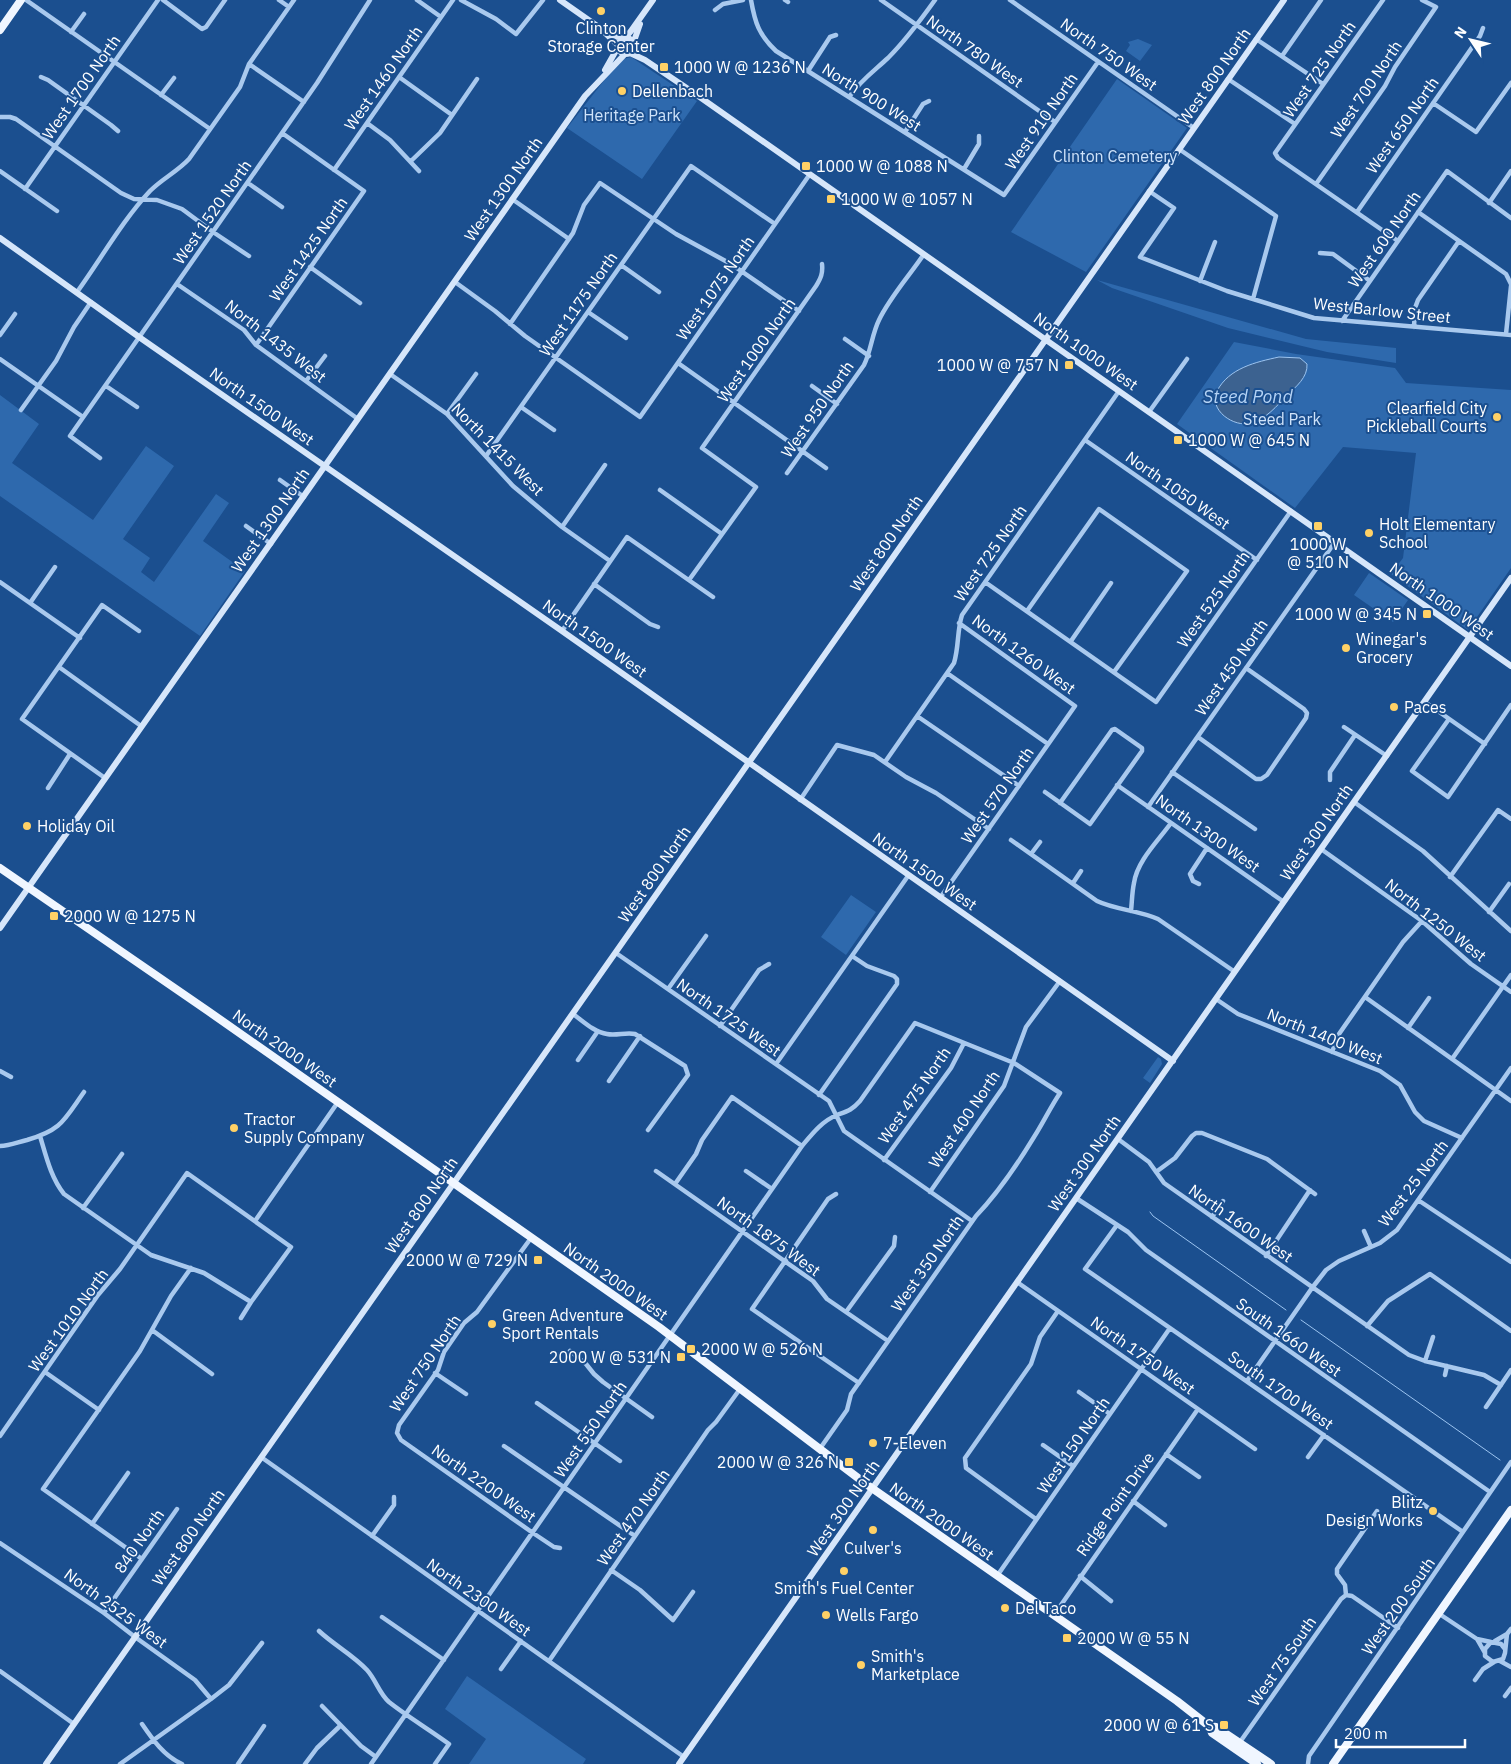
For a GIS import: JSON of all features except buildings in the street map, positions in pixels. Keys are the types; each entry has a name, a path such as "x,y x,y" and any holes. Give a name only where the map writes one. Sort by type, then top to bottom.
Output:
{"main road":[{"path":"0,30 21,0"},
{"name":"North 2000 West","path":"0,868 338,1102 670,1336 819,1450 1176,1700 1209,1726 1212,1732 1258,1764"},
{"path":"1333,1764 1511,1510"},
{"name":"North 2000 West","path":"1209,1726 1216,1726 1271,1764"}],"street":[{"path":"26,0 210,129"},
{"name":"West 1700 North","path":"25,189 158,0"},
{"path":"164,0 202,29 206,27 225,0"},
{"path":"280,0 289,7"},
{"path":"77,292 143,199 156,185 185,164 240,87 249,64 294,0"},
{"name":"West 1520 North","path":"100,458 70,436 304,102 370,0"},
{"path":"417,0 441,17"},
{"name":"West 1460 North","path":"334,170 453,0"},
{"path":"462,0 496,18 516,34 543,0"},
{"path":"560,0 621,42 630,40 633,45"},
{"path":"643,16 653,0"},
{"path":"715,10 723,4 744,0"},
{"name":"North 900 West","path":"751,0 753,15 758,29 765,40 776,51 1004,195"},
{"name":"North 780 West","path":"880,0 1055,122"},
{"path":"850,97 857,86 887,59 917,25 934,0"},
{"name":"North 750 West","path":"1010,0 1194,128"},
{"path":"1020,6 1024,0"},
{"name":"West 800 North","path":"46,1764 1284,0"},
{"path":"1282,56 1321,0"},
{"name":"West 725 North","path":"1316,184 1278,158 1275,153 1383,0"},
{"name":"West 700 North","path":"1316,184 1385,86 1395,67 1436,7 1422,0"},
{"path":"71,32 84,14"},
{"name":"West 1300 North","path":"599,80 621,42 643,16"},
{"name":"West 1300 North","path":"0,928 585,96 627,54 633,45 643,16"},
{"name":"West 650 North","path":"1357,212 1480,36 1483,28"},
{"path":"808,71 830,37 836,35"},
{"path":"1256,39 1323,84"},
{"name":"North 1000 West","path":"621,42 620,52 645,60 1511,666"},
{"name":"North 1000 West","path":"633,45 645,60"},
{"name":"West 910 North","path":"1004,195 1098,62"},
{"path":"249,64 304,102"},
{"path":"399,77 452,114"},
{"path":"41,78 48,80 118,131"},
{"path":"161,95 174,78"},
{"path":"411,161 440,132 478,79"},
{"path":"1228,79 1295,124"},
{"path":"1433,103 1476,132 1511,82"},
{"path":"905,132 922,104 929,101"},
{"path":"0,117 16,119 121,193 134,198 157,200 182,209 249,256"},
{"path":"367,123 390,140 419,171"},
{"path":"282,133 334,170"},
{"path":"964,170 980,144 979,136"},
{"path":"1179,149 1276,216 1253,299"},
{"name":"West 1175 North","path":"486,456 691,166 775,224"},
{"name":"West 1425 North","path":"256,346 364,191 334,170"},
{"path":"0,171 57,211"},
{"name":"West 600 North","path":"1342,321 1447,171 1489,203"},
{"path":"1511,171 1489,203 1511,218"},
{"name":"West 1075 North","path":"555,358 640,417 810,174"},
{"path":"248,183 282,207"},
{"path":"510,324 569,240 584,205 600,183 690,243 742,271 798,311"},
{"path":"1316,184 1398,241"},
{"name":"West Barlow Street","path":"1150,191 1174,208 1140,257 1200,281 1314,318 1508,335"},
{"path":"512,199 569,240"},
{"path":"1418,212 1506,274 1511,285 1508,335"},
{"name":"North 1500 West","path":"0,238 1173,1061"},
{"path":"1414,327 1414,308 1418,300 1459,241"},
{"path":"1200,281 1215,242"},
{"path":"1320,253 1333,254 1370,280"},
{"name":"West 950 North","path":"787,473 864,365 869,356 878,321 924,254"},
{"path":"622,264 659,292"},
{"name":"West 1000 North","path":"722,534 756,487 702,448 822,277 822,264"},
{"path":"310,268 360,303"},
{"path":"455,282 555,358"},
{"name":"North 1435 West","path":"177,284 244,330 256,346 358,419"},
{"path":"21,410 56,361 74,327 92,302"},
{"path":"588,312 626,338"},
{"path":"0,335 15,314"},
{"path":"845,339 869,356"},
{"path":"306,381 325,356"},
{"path":"0,359 83,417"},
{"path":"1149,412 1187,359"},
{"path":"678,363 826,468"},
{"name":"North 1415 West","path":"390,374 447,414 513,486 562,527 610,561"},
{"path":"447,414 476,374"},
{"path":"106,386 137,407"},
{"path":"812,386 837,404"},
{"name":"West 725 North","path":"885,762 954,663 957,653 959,623 962,615 1119,391"},
{"path":"521,407 554,430"},
{"name":"North 1050 West","path":"1085,440 1257,560"},
{"path":"562,527 605,465"},
{"path":"280,480 304,497"},
{"path":"660,490 722,534 689,580"},
{"path":"986,582 1027,611 1114,672 1187,571 1098,509 1027,611"},
{"name":"West 525 North","path":"1114,672 1156,702 1291,511"},
{"path":"246,526 271,544"},
{"path":"562,631 627,537 713,597"},
{"name":"West 450 North","path":"1148,807 1335,542"},
{"path":"30,603 55,567"},
{"name":"West 300 North","path":"679,1764 1511,578"},
{"path":"0,582 80,638"},
{"path":"1070,641 1111,583"},
{"path":"594,584 650,624 658,627"},
{"path":"105,778 22,720 102,605 139,631"},
{"name":"North 1260 West","path":"959,623 1075,706"},
{"path":"59,667 141,726"},
{"path":"1198,737 1256,779 1261,779 1268,775 1306,718 1307,713 1246,668"},
{"path":"947,673 1048,744"},
{"path":"1424,702 1485,744"},
{"path":"1449,719 1412,770 1448,797 1511,705"},
{"name":"West 570 North","path":"940,898 1075,706"},
{"path":"917,716 1019,786"},
{"path":"1344,727 1386,756"},
{"path":"1045,792 1060,803 1090,824 1142,751 1142,748 1115,729 1112,730 1060,803"},
{"path":"1330,780 1330,772 1355,735"},
{"path":"800,800 837,745 874,754 906,777 936,793 988,829"},
{"path":"48,788 70,754"},
{"path":"1172,772 1255,829"},
{"name":"North 1300 West","path":"1117,785 1284,902"},
{"path":"1354,802 1410,841 1511,931"},
{"path":"1450,877 1498,810 1511,819"},
{"path":"1131,911 1134,883 1140,865 1171,823"},
{"path":"1011,840 1097,900 1110,907 1146,914 1158,920 1235,972"},
{"path":"1031,854 1040,842"},
{"path":"1199,884 1193,881 1190,874 1207,848"},
{"name":"North 1250 West","path":"1321,850 1422,921 1471,964 1511,992"},
{"path":"1072,884 1081,871"},
{"path":"776,1064 908,876"},
{"path":"1489,912 1509,884"},
{"path":"1332,1052 1339,1034 1403,942 1422,921"},
{"path":"668,989 706,936"},
{"name":"North 1725 West","path":"616,953 829,1101 837,1115"},
{"path":"819,1095 897,984 897,979 894,976 867,966 852,956"},
{"path":"720,1026 759,970 768,964"},
{"path":"1452,1059 1511,975"},
{"name":"West 400 North","path":"930,1192 1004,1086 1026,1027 1060,981"},
{"path":"1365,997 1511,1101"},
{"path":"1408,1028 1428,998"},
{"name":"North 1400 West","path":"1216,1000 1238,1014 1391,1077 1400,1085 1415,1112 1424,1121 1462,1138"},
{"path":"573,1014 598,1031 608,1034 626,1032 640,1036 685,1066 688,1070 688,1075 648,1130"},
{"path":"972,1221 844,1131 837,1115 845,1114 860,1101 915,1023 1014,1063"},
{"path":"578,1060 598,1031"},
{"path":"609,1081 640,1036"},
{"name":"West 475 North","path":"884,1160 951,1068 964,1043"},
{"name":"West 350 North","path":"819,1450 847,1410 851,1394 972,1221 990,1201 1035,1137 1048,1111 1060,1093 1014,1063"},
{"name":"West 25 North","path":"1247,1381 1326,1270 1340,1261 1372,1247 1397,1230 1511,1068"},
{"path":"0,1071 11,1077"},
{"path":"0,1146 10,1145 46,1134 60,1124 84,1092"},
{"path":"675,1184 696,1154 702,1140 732,1097 802,1146"},
{"path":"241,1318 292,1247 255,1221 338,1102"},
{"name":"West 550 North","path":"370,1764 565,1488 802,1146 814,1130 837,1115"},
{"path":"1156,1172 1175,1158 1192,1136 1196,1133 1202,1133 1267,1159 1315,1194"},
{"path":"40,1136 58,1187 64,1194 151,1255 191,1268 214,1278 251,1302"},
{"name":"North 1600 West","path":"1118,1140 1149,1162 1164,1183 1409,1355 1425,1361 1484,1375 1501,1385"},
{"path":"83,1208 122,1154"},
{"name":"North 1875 West","path":"656,1171 813,1280 827,1299 888,1342"},
{"path":"746,1171 772,1189"},
{"name":"West 1010 North","path":"0,1436 98,1295 120,1269 187,1173 255,1221"},
{"path":"1266,1256 1310,1190"},
{"path":"836,1194 828,1198 752,1309 859,1383"},
{"name":"South 1660 West","path":"1076,1198 1128,1232 1146,1250 1274,1342 1490,1492"},
{"path":"1418,1200 1511,1262"},
{"path":"1212,1217 1223,1201"},
{"name":"South 1700 West","path":"1117,1225 1086,1268 1463,1532"},
{"path":"1364,1231 1372,1247"},
{"path":"846,1312 894,1246 895,1236"},
{"name":"West 750 North","path":"397,1433 399,1425 435,1373 444,1352 464,1323 477,1312 532,1238"},
{"path":"142,1559 43,1490 140,1351 171,1296 191,1268"},
{"path":"1367,1326 1388,1301 1430,1274 1511,1331"},
{"name":"North 1750 West","path":"1017,1282 1255,1449"},
{"path":"1036,1519 966,1468 965,1458 1031,1364 1040,1336 1058,1311"},
{"name":"West 150 North","path":"997,1576 1170,1328"},
{"path":"152,1330 212,1374"},
{"path":"1425,1361 1433,1337"},
{"path":"570,1351 586,1364 594,1374 652,1417"},
{"path":"1445,1375 1448,1366"},
{"path":"1486,1407 1511,1370"},
{"path":"45,1372 99,1410"},
{"path":"435,1373 466,1394"},
{"name":"West 470 North","path":"549,1661 708,1430 740,1389"},
{"path":"1079,1392 1110,1414"},
{"path":"537,1402 620,1462"},
{"name":"Ridge Point Drive","path":"1054,1615 1198,1409"},
{"name":"North 2200 West","path":"397,1433 401,1440 533,1533 560,1548"},
{"path":"1308,1457 1324,1434"},
{"path":"1043,1445 1073,1466"},
{"path":"504,1446 635,1536"},
{"path":"1166,1454 1199,1477"},
{"name":"North 2300 West","path":"261,1457 684,1757"},
{"name":"West 200 South","path":"1308,1764 1309,1756 1511,1462"},
{"path":"92,1524 128,1473"},
{"path":"372,1536 394,1505 394,1497"},
{"path":"1133,1501 1165,1524"},
{"name":"840 North","path":"104,1613 177,1509"},
{"path":"1377,1511 1337,1569 1337,1574 1344,1585 1346,1595 1352,1596 1398,1628"},
{"name":"North 2525 West","path":"0,1543 104,1613 134,1637 195,1680 211,1699"},
{"path":"612,1570 640,1590 673,1620 693,1592"},
{"path":"1080,1576 1111,1601"},
{"name":"West 75 South","path":"1240,1742 1341,1598 1346,1595"},
{"path":"1438,1613 1477,1639 1501,1644 1511,1658"},
{"path":"382,1617 444,1660"},
{"path":"1483,1669 1486,1646 1507,1634 1511,1629"},
{"path":"319,1632 362,1664 370,1673 380,1692 389,1701 449,1744 435,1764"},
{"path":"1475,1680 1483,1669 1497,1662 1505,1651 1507,1634"},
{"path":"1477,1639 1490,1661 1511,1667"},
{"path":"501,1669 521,1642"},
{"path":"120,1764 229,1685 262,1643"},
{"path":"0,1671 74,1724"},
{"path":"1505,1696 1511,1688"},
{"path":"322,1706 361,1746 376,1757"},
{"path":"142,1724 153,1740 173,1760 182,1764"},
{"path":"238,1764 264,1726"},
{"path":"305,1764 316,1748 340,1726"}],"green space":[{"path":"1138,39 1152,45 1140,61 1126,51 1130,45 1128,42"},
{"name":"Heritage Park","path":"631,57 697,101 642,179 567,128 620,60"},
{"name":"Clinton Cemetery","path":"1117,79 1187,128 1086,272 1011,232"},
{"path":"1097,280 1306,339 1396,348 1396,363 1327,352 1228,328 1112,288"},
{"name":"Steed Park","path":"1234,342 1296,354 1395,368 1406,383 1511,390 1511,568 1468,630 1391,574 1403,558 1416,453 1343,447 1295,508 1177,424"},
{"path":"0,395 39,424 12,463 93,520 146,446 174,466 123,539 150,558 141,572 154,582 216,494 229,503 203,541 245,571 200,636 0,496"},
{"path":"1369,573 1408,600 1393,622 1354,595"},
{"path":"851,895 876,912 846,955 821,937"},
{"path":"1158,1057 1161,1059 1162,1064 1150,1083 1143,1078"},
{"path":"467,1676 586,1759 583,1764 469,1764 486,1739 445,1709"}],"water":[{"name":"Steed Pond","path":"1279,357 1300,358 1307,364 1307,369 1298,385 1271,412 1256,421 1244,424 1230,420 1219,411 1215,398 1222,383 1244,367"}],"waterway":[{"path":"1150,1212 1286,1310"},
{"path":"1301,1320 1500,1460"}],"place":[{"name":"Clinton Storage Center","path":"601,11"},
{"name":"1000 W @ 1236 N","path":"664,67"},
{"name":"Dellenbach","path":"622,91"},
{"name":"1000 W @ 1088 N","path":"806,166"},
{"name":"1000 W @ 1057 N","path":"831,199"},
{"name":"1000 W @ 757 N","path":"1069,365"},
{"name":"Clearfield City Pickleball Courts","path":"1497,417"},
{"name":"1000 W @ 645 N","path":"1178,440"},
{"name":"1000 W @ 510 N","path":"1318,526"},
{"name":"Holt Elementary School","path":"1369,533"},
{"name":"1000 W @ 345 N","path":"1427,614"},
{"name":"Winegar's Grocery","path":"1346,648"},
{"name":"Paces","path":"1394,707"},
{"name":"Holiday Oil","path":"27,826"},
{"name":"2000 W @ 1275 N","path":"54,916"},
{"name":"Tractor Supply Company","path":"234,1128"},
{"name":"2000 W @ 729 N","path":"538,1260"},
{"name":"Green Adventure Sport Rentals","path":"492,1324"},
{"name":"2000 W @ 526 N","path":"691,1349"},
{"name":"2000 W @ 531 N","path":"681,1357"},
{"name":"7-Eleven","path":"873,1443"},
{"name":"2000 W @ 326 N","path":"849,1462"},
{"name":"Blitz Design Works","path":"1433,1511"},
{"name":"Culver's","path":"873,1530"},
{"name":"Smith's Fuel Center","path":"844,1571"},
{"name":"Del Taco","path":"1005,1608"},
{"name":"Wells Fargo","path":"826,1615"},
{"name":"2000 W @ 55 N","path":"1067,1638"},
{"name":"Smith's Marketplace","path":"861,1665"},
{"name":"2000 W @ 61 S","path":"1224,1725"}]}
